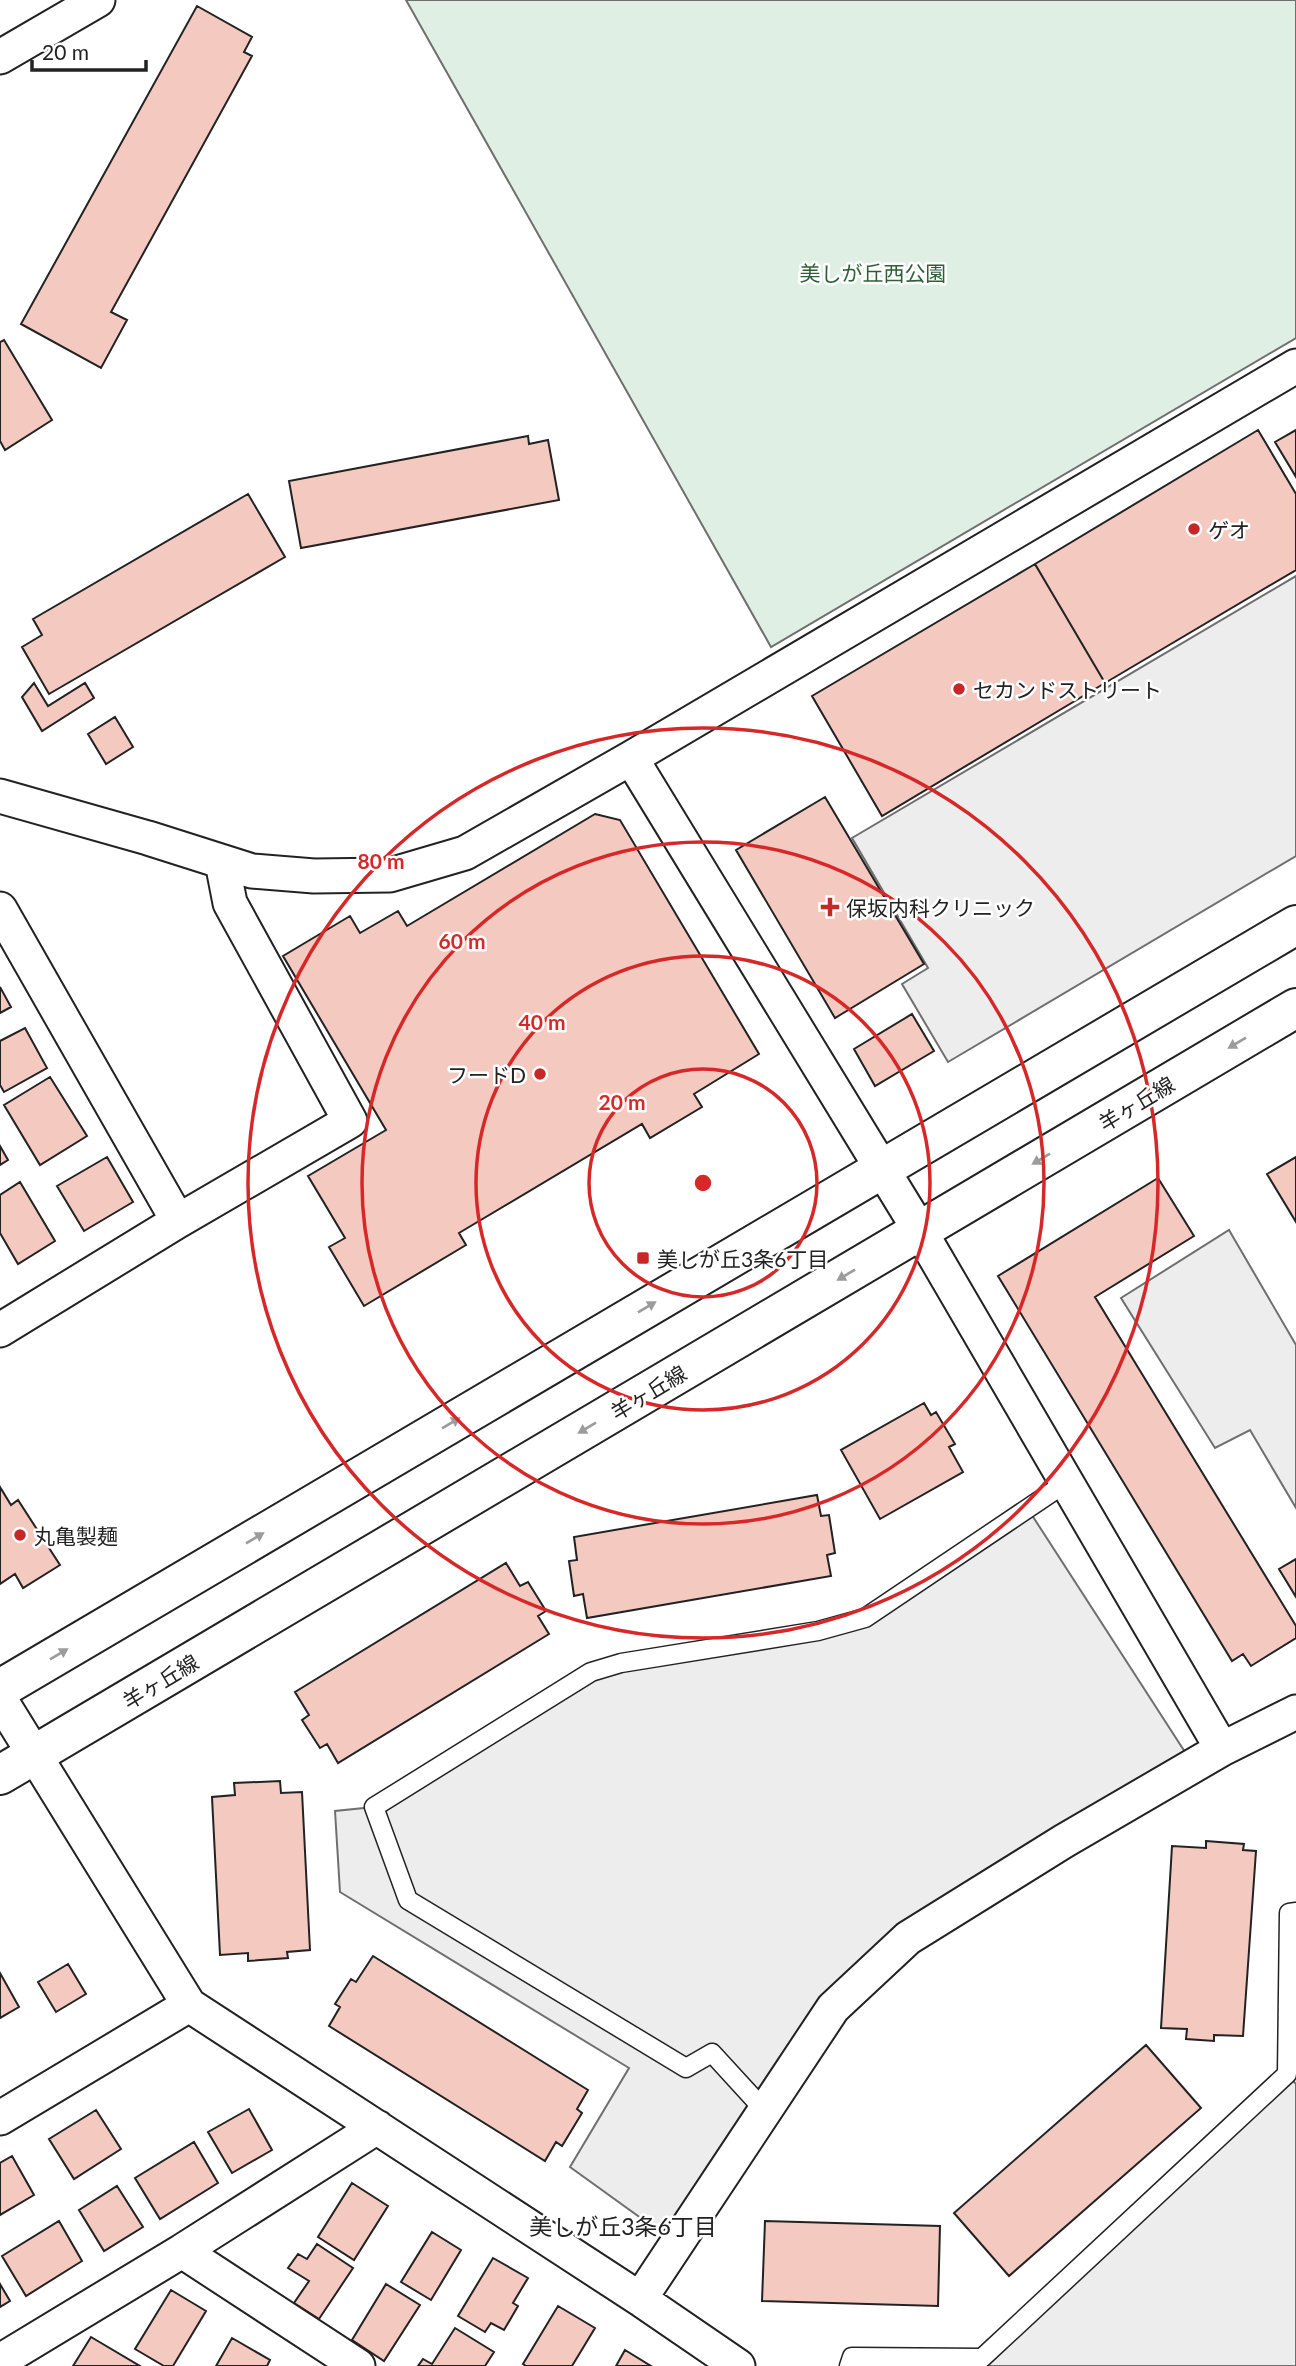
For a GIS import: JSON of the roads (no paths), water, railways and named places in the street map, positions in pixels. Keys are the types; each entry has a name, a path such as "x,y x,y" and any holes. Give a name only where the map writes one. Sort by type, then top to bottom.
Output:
{"main road":[{"path":"0,1689 1296,925"},
{"name":"羊ヶ丘線","path":"0,1775 1296,1009"}],"street":[{"path":"0,57 98,0"},
{"path":"0,796 252,871 314,876 390,875 466,853 1296,366"},
{"path":"631,758 883,1168 1222,1749"},
{"path":"4,1316 350,1121 230,903 222,862"},
{"path":"0,909 178,1220"},
{"path":"0,1699 189,2005 738,2366"},
{"path":"640,2300 833,2008 908,1938 1064,1841 1222,1749 1296,1712"},
{"path":"0,2118 189,2005"},
{"path":"1,2364 377,2127"},
{"path":"182,2251 358,2366"}],"lane":[{"path":"765,2111 712,2053 686,2068 408,1900 374,1807 591,1672 621,1663 818,1631 865,1618 1068,1482"},
{"path":"849,2366 852,2357 982,2358 1287,2074 1289,1913 1296,1912"}],"place":[{"name":"ゲオ","path":"1194,529"},
{"name":"セカンドストリート","path":"959,689"},
{"name":"保坂内科クリニック","path":"830,907"},
{"name":"フードD","path":"540,1074"},
{"name":"美しが丘3条6丁目","path":"643,1258"},
{"name":"丸亀製麺","path":"20,1535"}],"district":[{"name":"美しが丘3条6丁目","path":"623,2226"}],"park label":[{"name":"美しが丘西公園","path":"873,272"}]}
